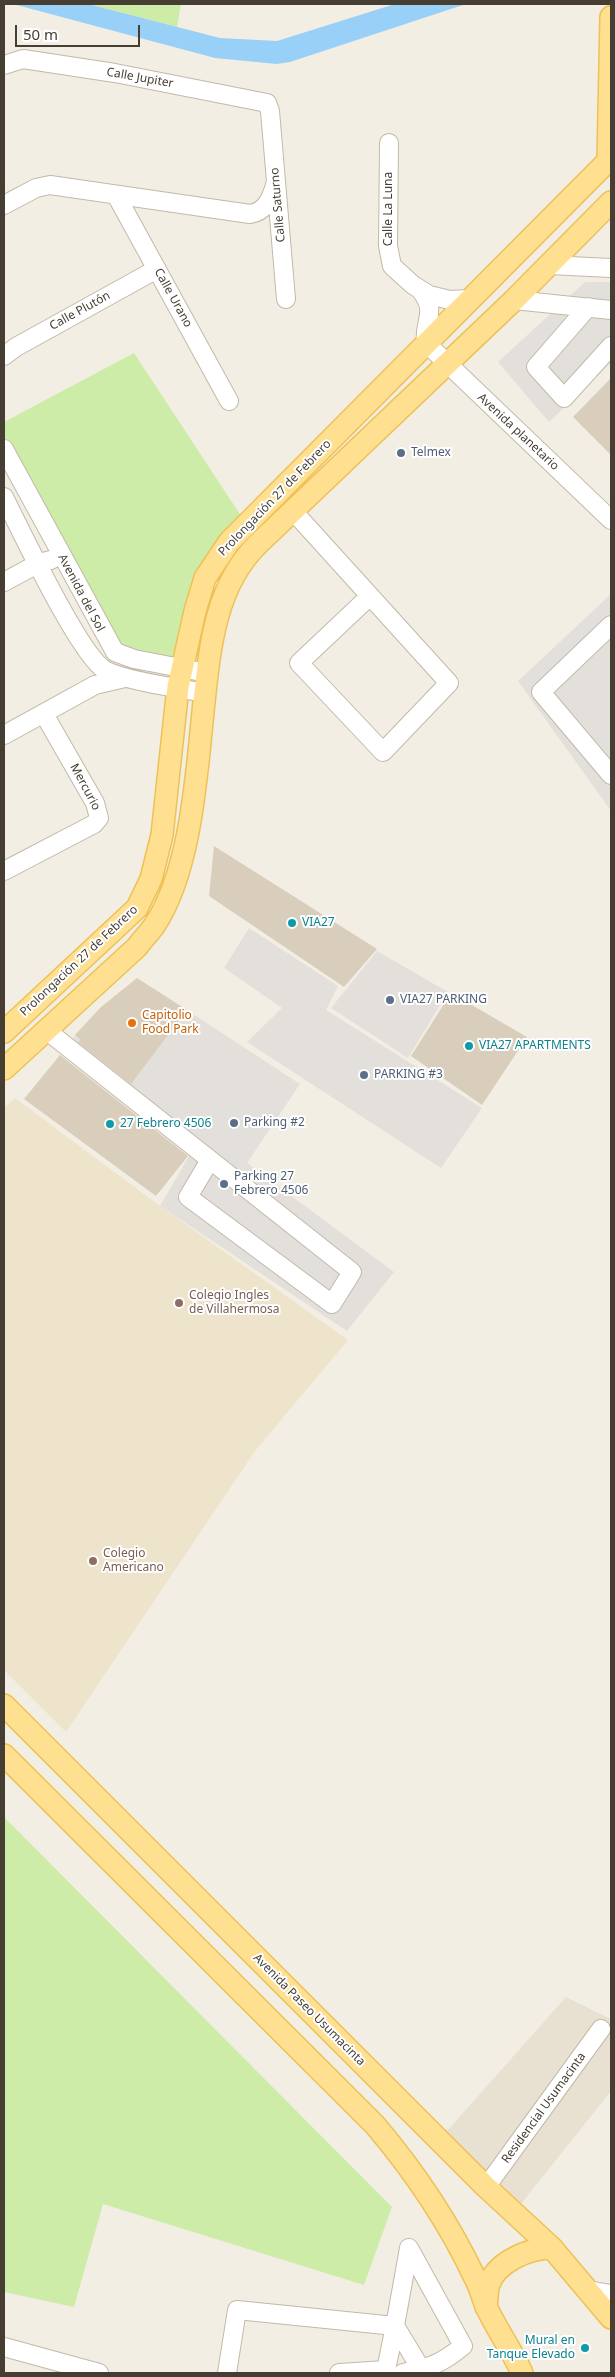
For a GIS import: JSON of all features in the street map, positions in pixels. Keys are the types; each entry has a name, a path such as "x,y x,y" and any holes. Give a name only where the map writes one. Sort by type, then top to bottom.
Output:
{"main road":[{"path":"610,159 611,17"},
{"name":"Prolongación 27 de Febrero","path":"4,1032 126,920 146,894 156,863 162,835 180,677 201,590 211,567 220,554 469,299 610,159"},
{"name":"Prolongación 27 de Febrero","path":"4,1069 137,947 154,926 164,908 177,874 190,820 206,683 216,620 234,573 247,554 447,365 549,266 611,202"},
{"name":"Avenida Paseo Usumacinta","path":"4,1705 486,2187 552,2248 611,2318"},
{"path":"4,1755 375,2124 405,2162 445,2224 475,2277 486,2307 522,2373"},
{"path":"486,2307 488,2287 501,2268 519,2255 552,2248"}],"street":[{"name":"Calle Jupiter","path":"4,65 14,60 23,59 115,73 258,99 267,103 270,111"},
{"name":"Calle Saturno","path":"270,111 286,299"},
{"name":"Calle La Luna","path":"389,143 388,246 390,258 396,269 427,298 430,310 426,343"},
{"path":"4,205 45,185 250,214 261,211 269,202 276,180"},
{"name":"Calle Urano","path":"116,195 229,401"},
{"path":"549,266 611,268"},
{"name":"Calle Plutón","path":"4,356 16,347 157,269"},
{"name":"Calle La Luna","path":"421,291 436,298 469,299"},
{"path":"514,300 611,310"},
{"path":"588,308 536,367 564,398 611,346"},
{"name":"Avenida planetario","path":"426,343 611,520"},
{"name":"Avenida del Sol","path":"4,449 115,652 180,677 206,683"},
{"name":"Avenida del Sol","path":"4,497 86,649 96,663 106,670 128,677 180,677"},
{"path":"292,511 370,596 449,683 383,752 299,663 370,596"},
{"path":"4,582 39,564 62,558"},
{"path":"611,625 541,692 611,775"},
{"path":"96,685 114,660 124,656"},
{"path":"4,735 96,685 128,677"},
{"name":"Mercurio","path":"4,871 91,826 99,818 95,803 44,714"},
{"path":"46,1030 352,1272 332,1304 188,1197 210,1160"},
{"name":"Residencial Usumacinta","path":"486,2187 601,2029"},
{"path":"339,2373 395,2372 422,2371 444,2361 463,2346 409,2248 395,2326 395,2372"},
{"path":"588,2290 611,2294"},
{"path":"227,2373 237,2310 395,2326"},
{"path":"395,2326 422,2371"},
{"path":"4,2347 99,2373"}],"shaded area":[{"path":"585,282 611,282 611,363 549,422 498,362"},
{"path":"611,594 611,811 518,681"},
{"name":"PARKING #3","path":"249,928 338,986 326,1010 482,1108 441,1168 247,1042 282,1008 224,968"},
{"name":"VIA27 PARKING","path":"377,951 448,992 408,1058 331,1008"},
{"name":"Parking 27 Febrero 4506","path":"187,1010 300,1084 247,1163 394,1272 347,1331 160,1206 193,1149 67,1049 75,1035 134,1079"},
{"path":"15,1098 160,1206 348,1340 255,1451 66,1732 4,1670 4,1108"},
{"path":"566,1997 611,2019 611,2091 513,2214 439,2140"}],"green space":[{"path":"88,4 181,4 177,27"},
{"path":"134,353 247,525 229,542 182,668 119,655 4,449 4,422"},
{"path":"4,1817 392,2207 364,2285 103,2204 74,2307 4,2292"}],"water":[{"path":"13,4 88,4 220,38 277,41 395,4 466,4 290,62 277,64 215,58"}],"building":[{"path":"611,378 611,455 573,417"},
{"name":"VIA27","path":"214,846 377,949 344,987 209,896"},
{"name":"Capitolio Food Park","path":"137,978 187,1010 131,1084 78,1042 81,1040 75,1035 101,1007"},
{"name":"VIA27 APARTMENTS","path":"451,993 527,1037 482,1105 411,1056"},
{"name":"27 Febrero 4506","path":"60,1055 188,1156 156,1196 24,1099"}],"place":[{"name":"Telmex","path":"401,453"},
{"name":"VIA27","path":"292,923"},
{"name":"VIA27 PARKING","path":"390,1000"},
{"name":"Capitolio Food Park","path":"132,1023"},
{"name":"VIA27 APARTMENTS","path":"469,1046"},
{"name":"PARKING #3","path":"364,1075"},
{"name":"Parking #2","path":"234,1123"},
{"name":"27 Febrero 4506","path":"110,1124"},
{"name":"Parking 27 Febrero 4506","path":"224,1184"},
{"name":"Colegio Ingles de Villahermosa","path":"179,1303"},
{"name":"Colegio Americano","path":"93,1561"},
{"name":"Mural en Tanque Elevado","path":"585,2348"}]}
